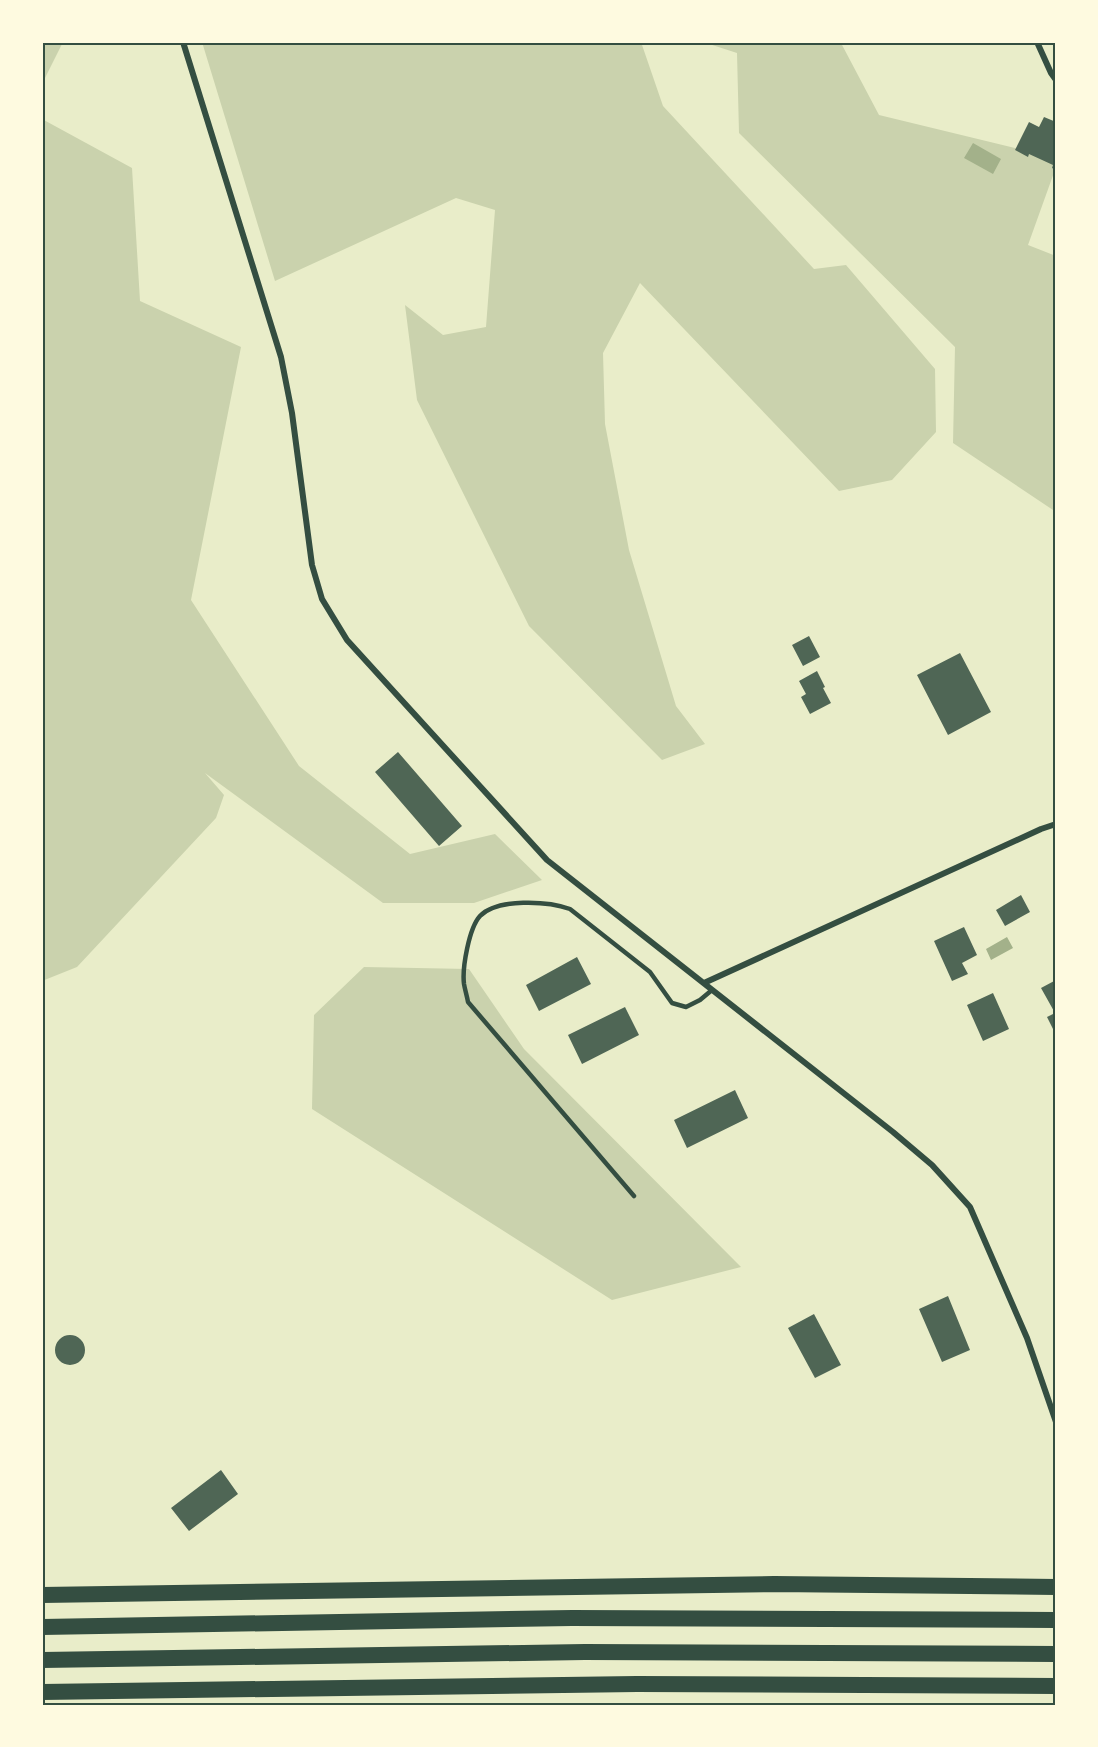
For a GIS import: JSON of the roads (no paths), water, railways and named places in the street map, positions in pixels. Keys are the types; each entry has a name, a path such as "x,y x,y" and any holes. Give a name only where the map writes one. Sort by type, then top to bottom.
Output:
{"highway":[{"path":"42,1594 774,1584 1056,1587"},
{"path":"42,1627 572,1618 1056,1620"},
{"path":"42,1660 585,1652 1056,1654"},
{"path":"42,1692 637,1684 1056,1686"}],"street":[{"path":"183,42 281,357 292,413 312,565 322,598 347,640 547,860 901,1139 932,1166 970,1208 1027,1338 1056,1422"},
{"path":"1037,42 1056,80"},
{"path":"704,983 1056,824"}],"lane":[{"path":"634,1196 468,1002 463,983 465,957 471,933 478,918 490,908 519,904 555,904 570,909 651,972 672,1003 686,1007 700,1000 712,990"}]}
